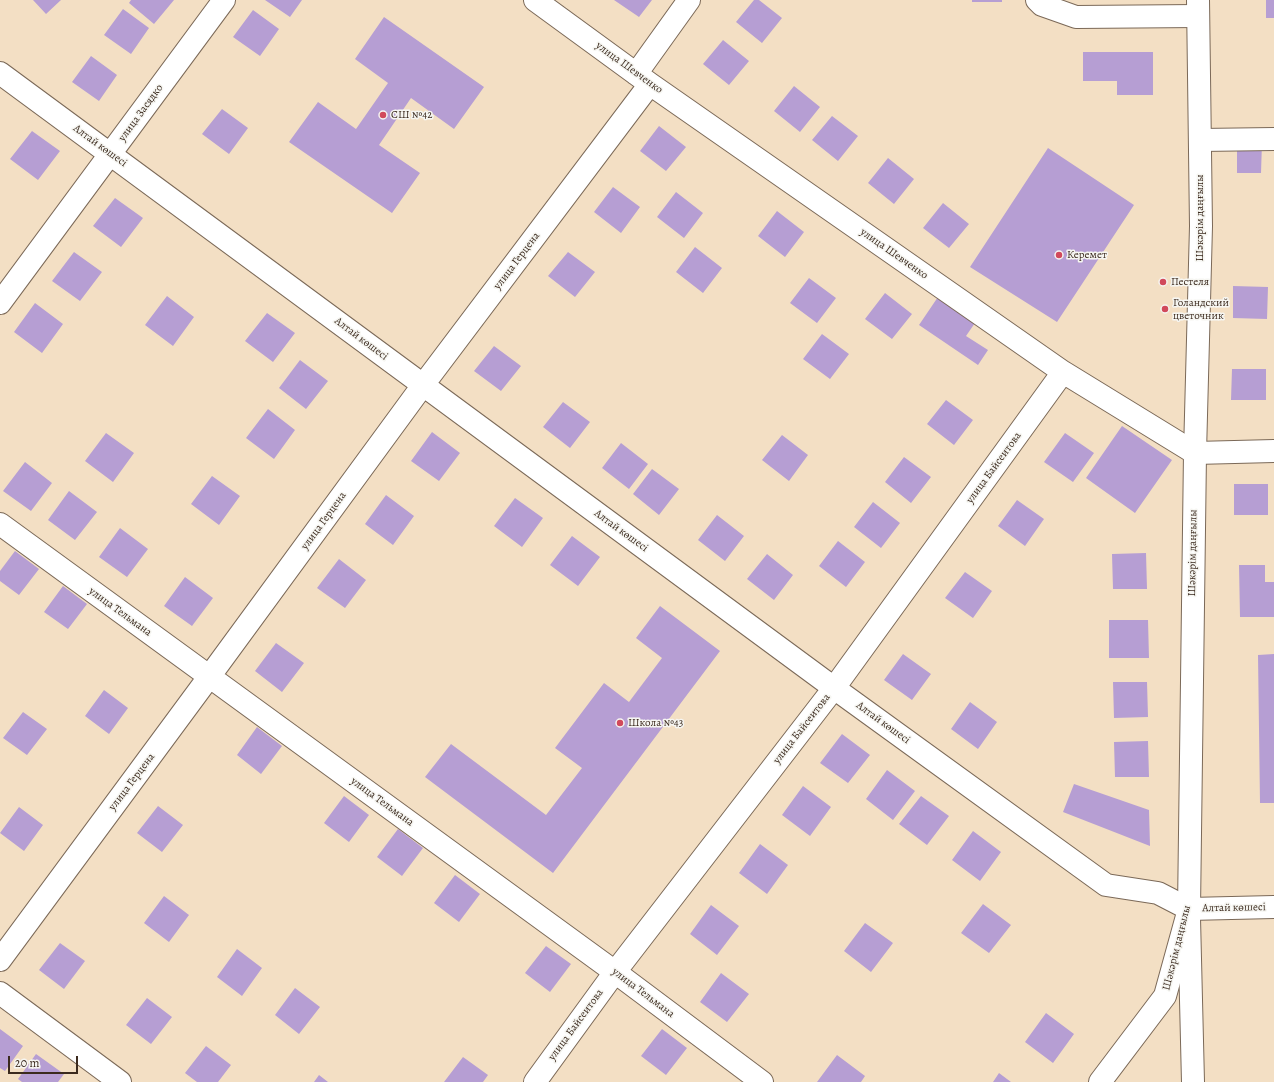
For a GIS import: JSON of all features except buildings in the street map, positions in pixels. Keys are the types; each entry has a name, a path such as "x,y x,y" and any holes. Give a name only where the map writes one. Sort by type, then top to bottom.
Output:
{"street":[{"name":"улица Засядко","path":"0,303 224,0"},
{"name":"улица Шевченко","path":"536,0 643,79 1063,372 1194,453"},
{"name":"улица Герцена","path":"0,960 210,677 423,385 643,79 689,0"},
{"path":"1038,0 1042,5 1076,17 1198,8"},
{"name":"Шәкәрім даңғылы","path":"1100,1082 1165,996 1189,909 1194,453 1201,226 1198,8"},
{"name":"Алтай көшесі","path":"0,73 834,688 1106,885 1158,893 1189,909 1274,907"},
{"path":"1200,140 1274,139"},
{"name":"улица Байсеитова","path":"535,1082 615,972 834,688 1063,372"},
{"path":"1194,453 1274,451"},
{"name":"улица Тельмана","path":"0,524 615,972 762,1082"},
{"path":"1189,909 1193,1082"},
{"path":"0,993 120,1082"}],"place":[{"name":"СШ №42","path":"383,115"},
{"name":"Керемет","path":"1059,255"},
{"name":"Пестеля","path":"1163,282"},
{"name":"Голандский цветочник","path":"1165,309"},
{"name":"Школа №43","path":"620,723"}]}
